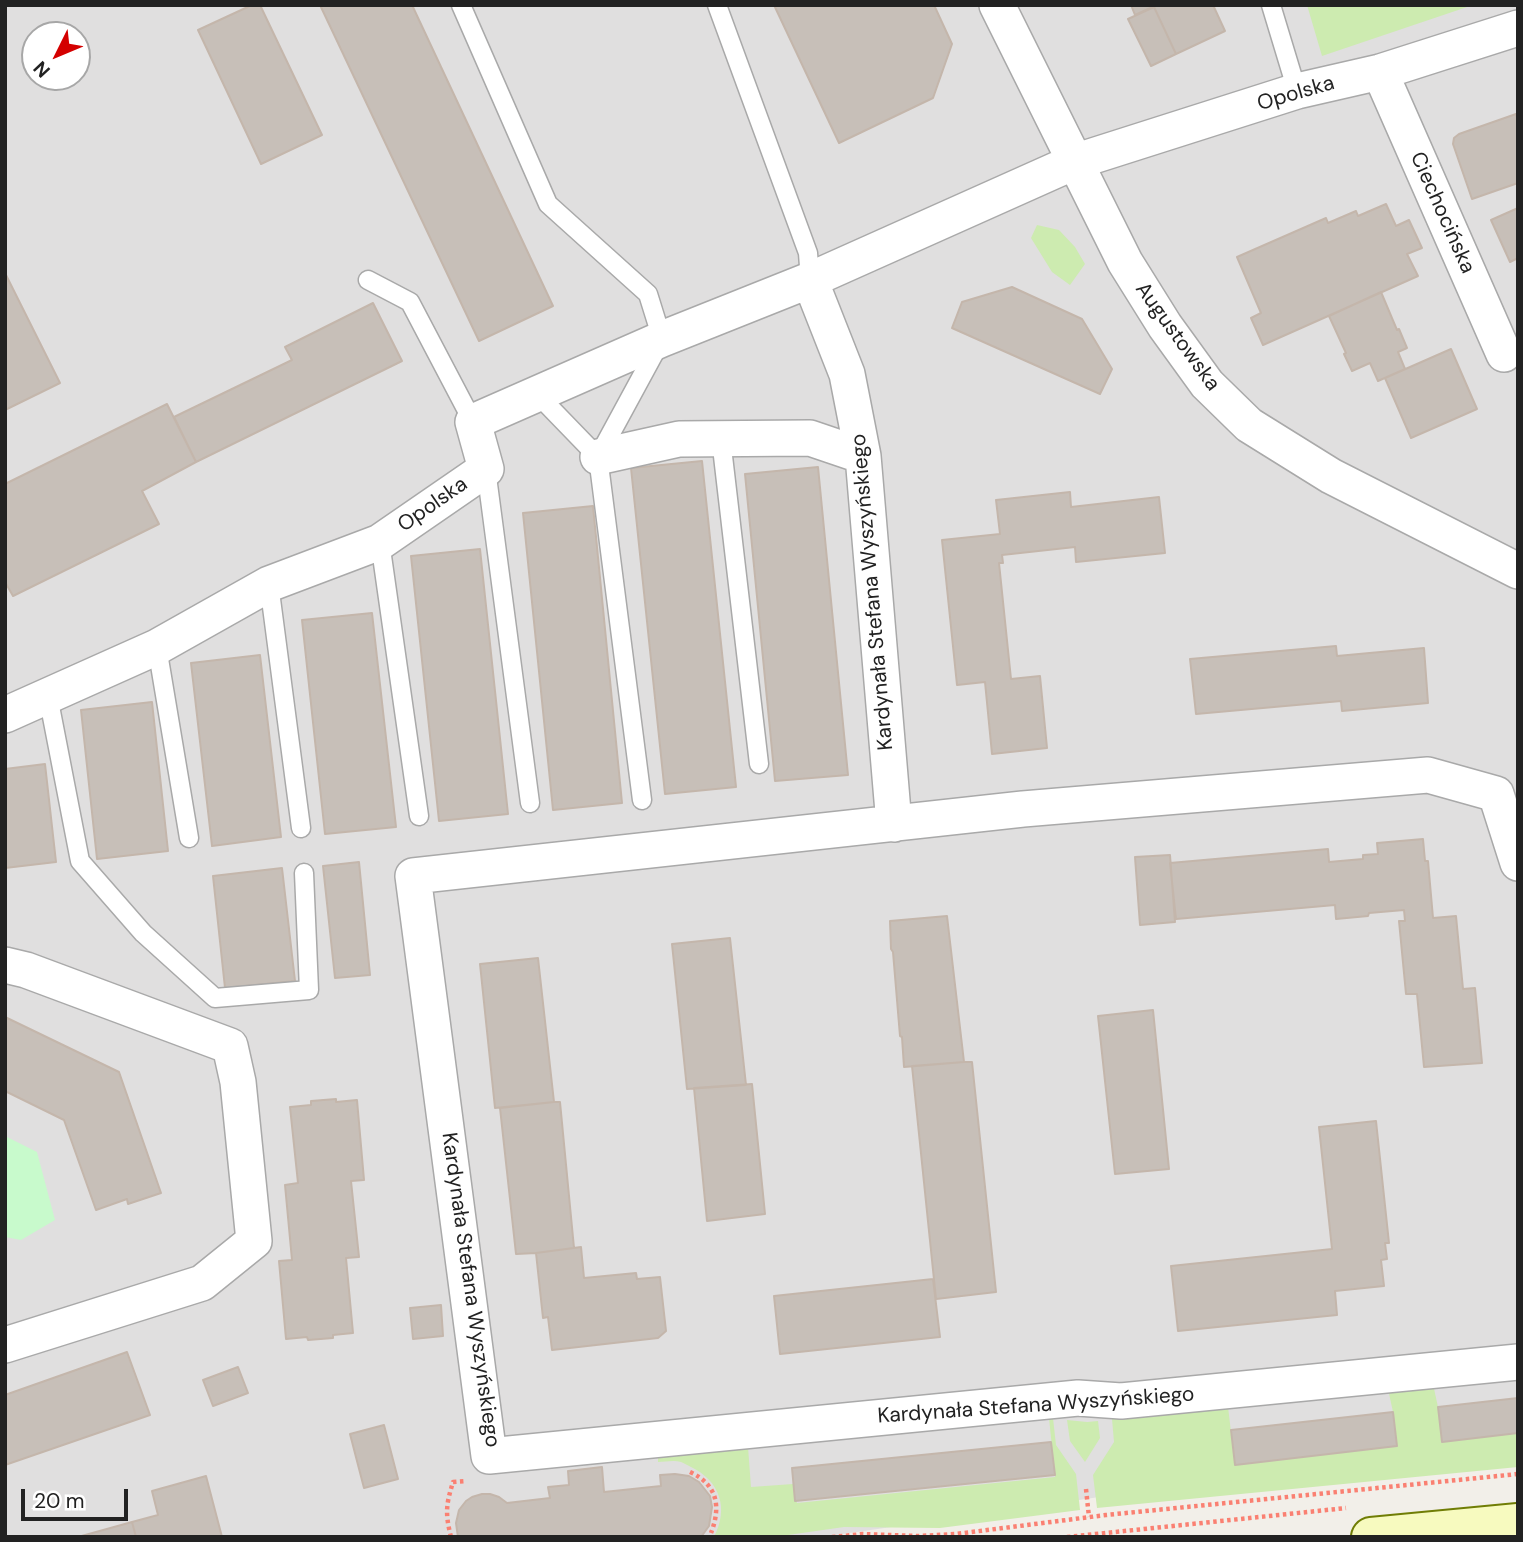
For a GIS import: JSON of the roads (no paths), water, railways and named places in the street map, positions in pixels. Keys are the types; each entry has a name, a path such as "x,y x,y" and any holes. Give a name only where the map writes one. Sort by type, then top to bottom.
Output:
{"main road":[{"path":"1371,1537 1518,1523"}],"street":[{"name":"Augustowska","path":"997,5 1125,262 1165,326 1207,384 1249,425 1331,476 1518,571"},
{"name":"Opolska","path":"1074,162 1297,91 1380,72 1518,28"},
{"name":"Ciechocińska","path":"1380,72 1504,354"},
{"path":"473,422 662,339 810,279 1074,162"},
{"name":"Kardynała Stefana Wyszyńskiego","path":"810,279 847,374 863,456 894,824"},
{"name":"Opolska","path":"5,715 157,648 269,584 380,542 486,469 473,422"},
{"path":"598,457 679,439 810,438 863,456"},
{"name":"Kardynała Stefana Wyszyńskiego","path":"1518,863 1496,794 1429,775 1036,808 413,876 489,1456 1064,1399 1121,1401 1518,1362"},
{"path":"5,965 26,970 230,1046 238,1082 254,1241 202,1283 5,1345"}],"lane":[{"path":"461,5 548,204 648,294 662,339 598,457 642,800"},
{"path":"717,5 808,253 810,279"},
{"path":"1271,5 1297,91"},
{"path":"368,280 410,302 473,422"},
{"path":"537,394 598,457"},
{"path":"721,439 759,764"},
{"path":"486,469 530,803"},
{"path":"380,542 419,816"},
{"path":"269,584 301,828"},
{"path":"157,648 188,838"},
{"path":"48,696 80,861 143,933 215,998 309,990 304,873"}]}
